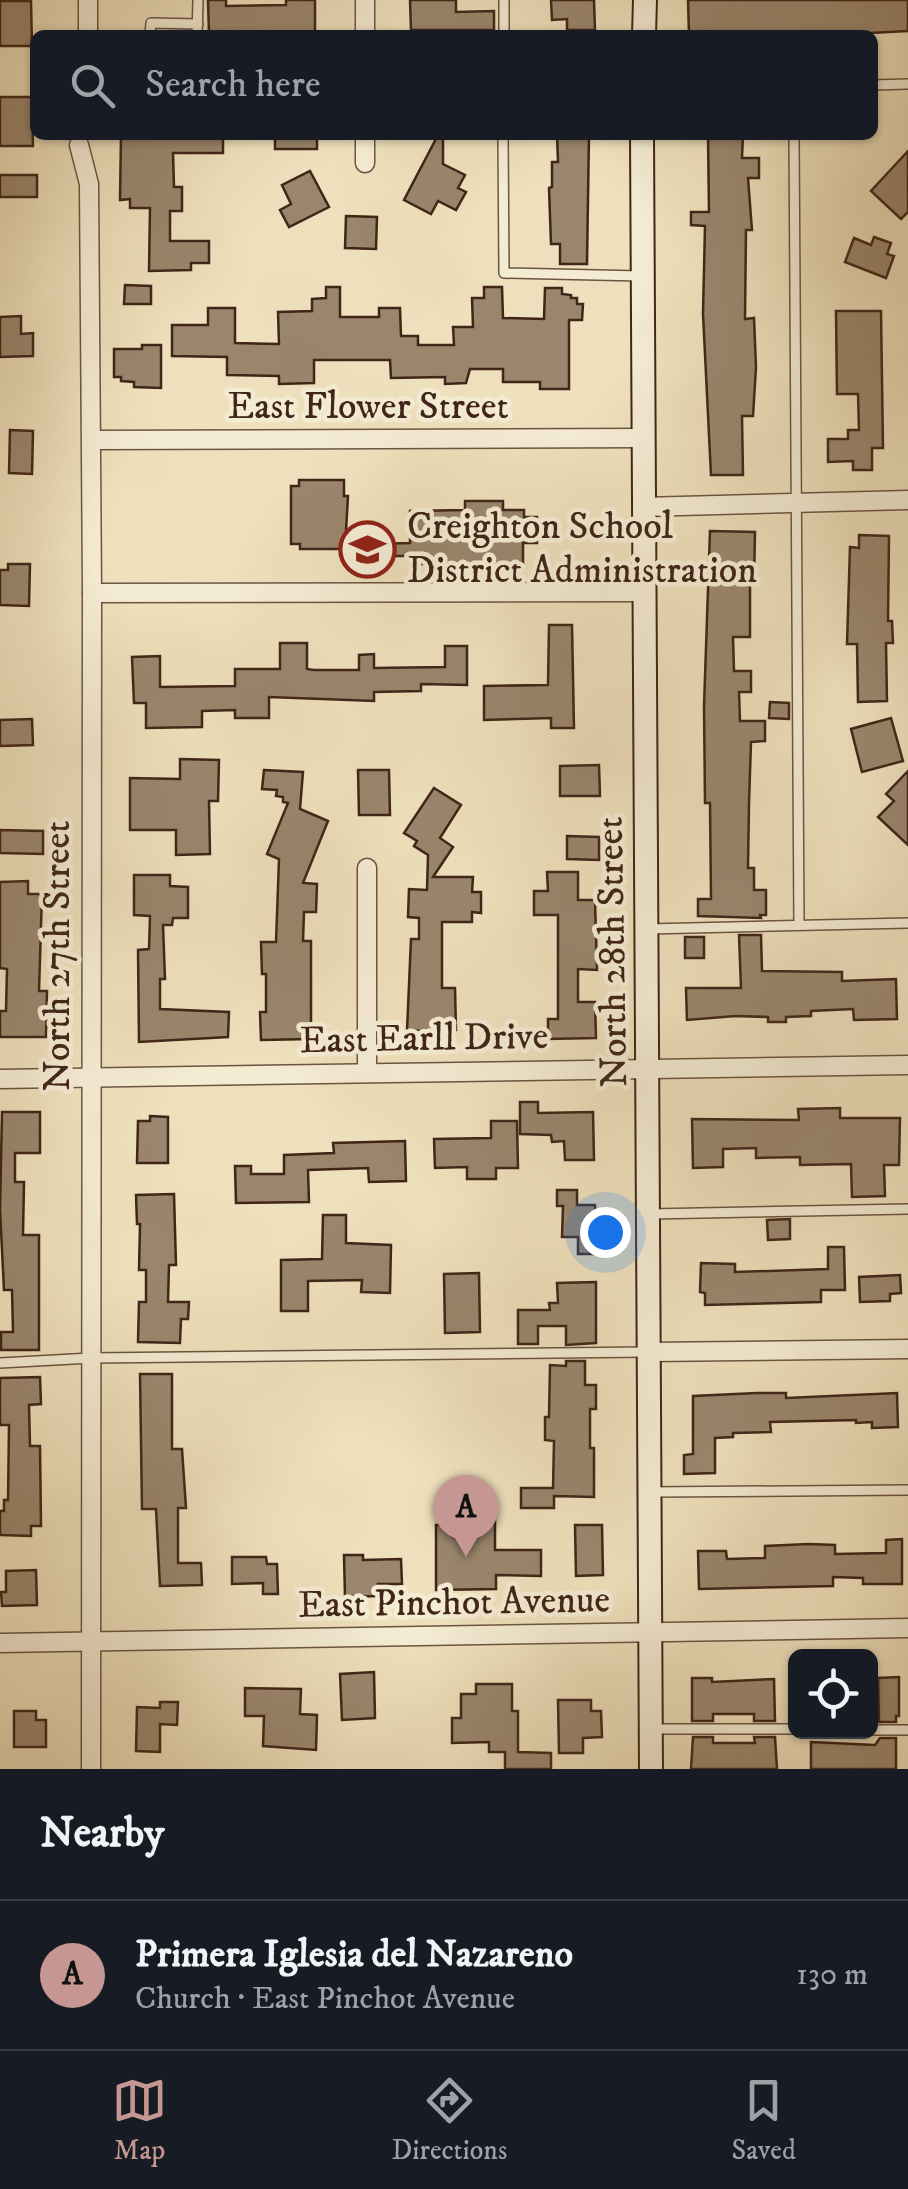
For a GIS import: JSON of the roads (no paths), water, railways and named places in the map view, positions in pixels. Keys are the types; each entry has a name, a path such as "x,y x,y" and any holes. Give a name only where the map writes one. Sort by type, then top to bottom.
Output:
{"street":[{"path":"88,0 88,30"},
{"path":"365,0 365,30"},
{"path":"644,30 645,0"},
{"path":"365,140 366,163"},
{"name":"North 28th Street","path":"642,140 652,1769"},
{"name":"North 27th Street","path":"80,144 89,184 92,440 91,1769"},
{"name":"East Flower Street","path":"92,440 644,438"},
{"path":"643,507 908,500"},
{"path":"92,593 644,592"},
{"path":"367,868 367,1072"},
{"name":"East Earll Drive","path":"0,1079 908,1065"},
{"path":"650,1352 908,1349"},
{"name":"East Pinchot Avenue","path":"0,1643 908,1628"}],"lane":[{"path":"150,30 150,23 198,29 198,0"},
{"path":"504,0 504,30"},
{"path":"878,85 908,84"},
{"path":"503,140 504,273 642,276"},
{"path":"794,140 799,924"},
{"path":"648,930 908,923"},
{"path":"650,1214 908,1209"},
{"path":"0,1362 650,1352"},
{"path":"652,1492 908,1490"},
{"path":"652,1728 788,1729"},
{"path":"878,1730 908,1730"}],"place":[{"name":"Creighton School District Administration","path":"368,549"},
{"name":"Primera Iglesia del Nazareno","path":"466,1557"}]}
